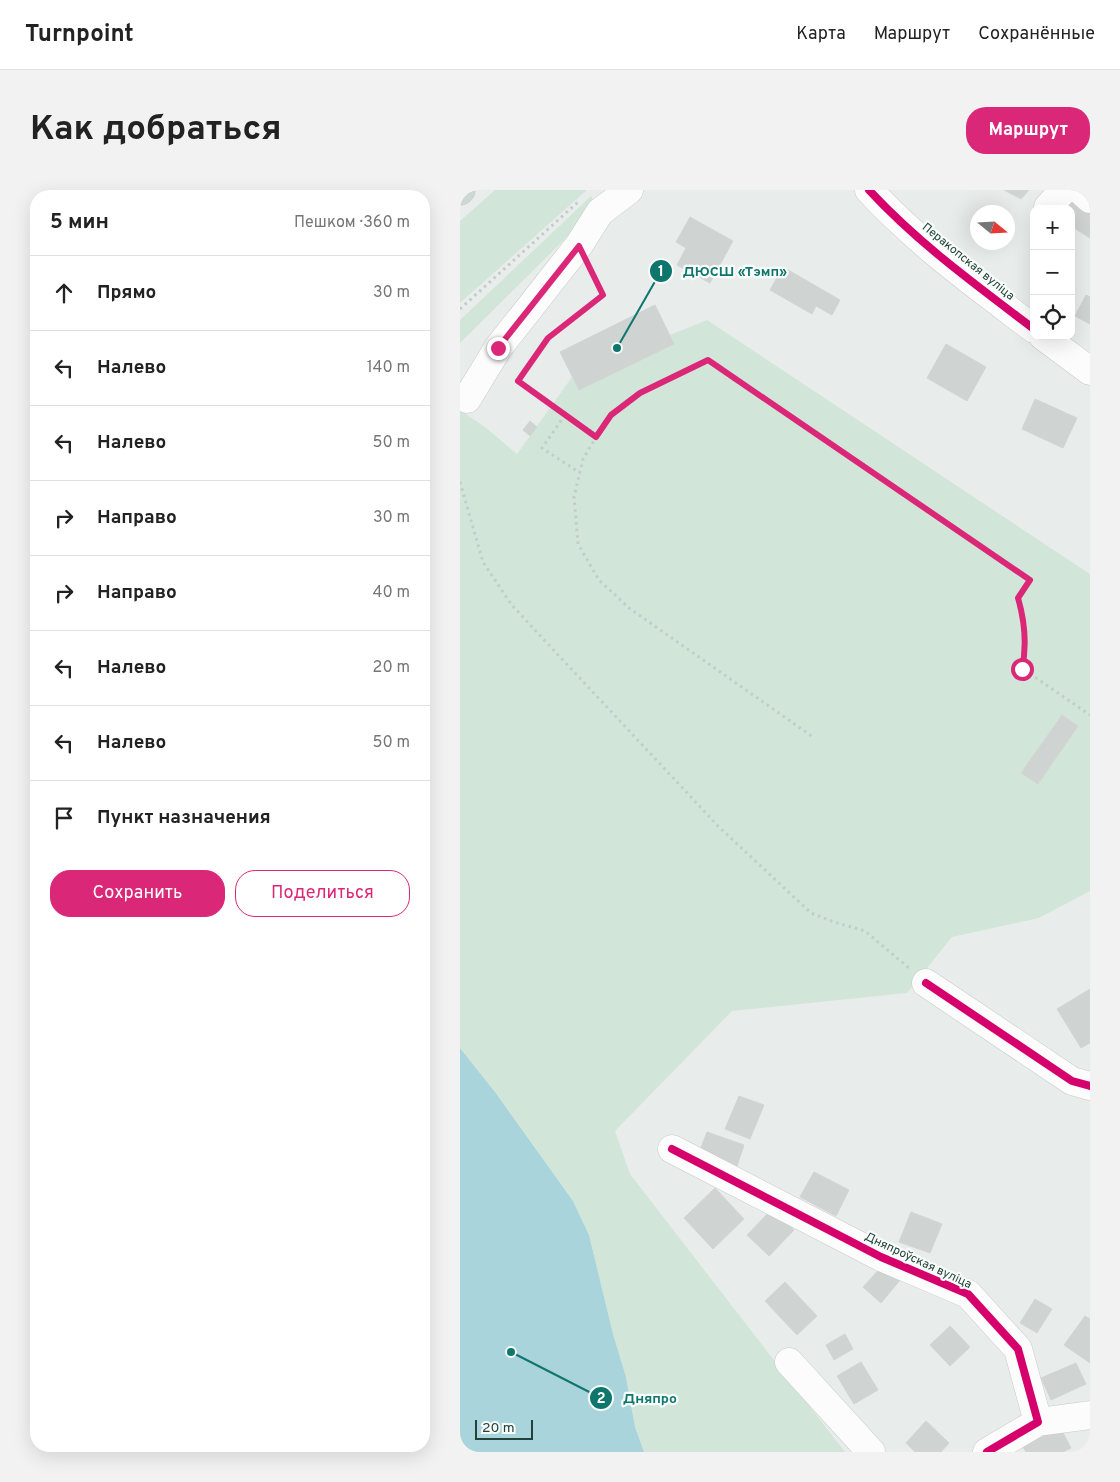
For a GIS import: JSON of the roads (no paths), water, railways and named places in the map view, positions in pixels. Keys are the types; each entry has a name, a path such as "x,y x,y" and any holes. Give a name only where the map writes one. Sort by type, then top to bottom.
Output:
{"street":[{"path":"467,399 498,348 579,246 600,212 629,190"},
{"name":"Перакопская вуліца","path":"869,190 943,260 1030,326"},
{"path":"1080,190 1090,199"},
{"path":"1048,340 1090,371"},
{"path":"926,983 1072,1081 1090,1086"},
{"name":"Дняпроўская вуліца","path":"672,1150 881,1258 968,1294 1018,1349 1038,1422"},
{"path":"789,1362 871,1452"},
{"path":"987,1452 1038,1422 1090,1415"}],"water":[{"path":"460,1048 495,1092 573,1201 589,1235 613,1334 626,1377 635,1427 644,1452 460,1452"}],"place":[{"name":"ДЮСШ «Тэмп»","path":"617,348"},
{"name":"Дняпро","path":"511,1352"}]}
